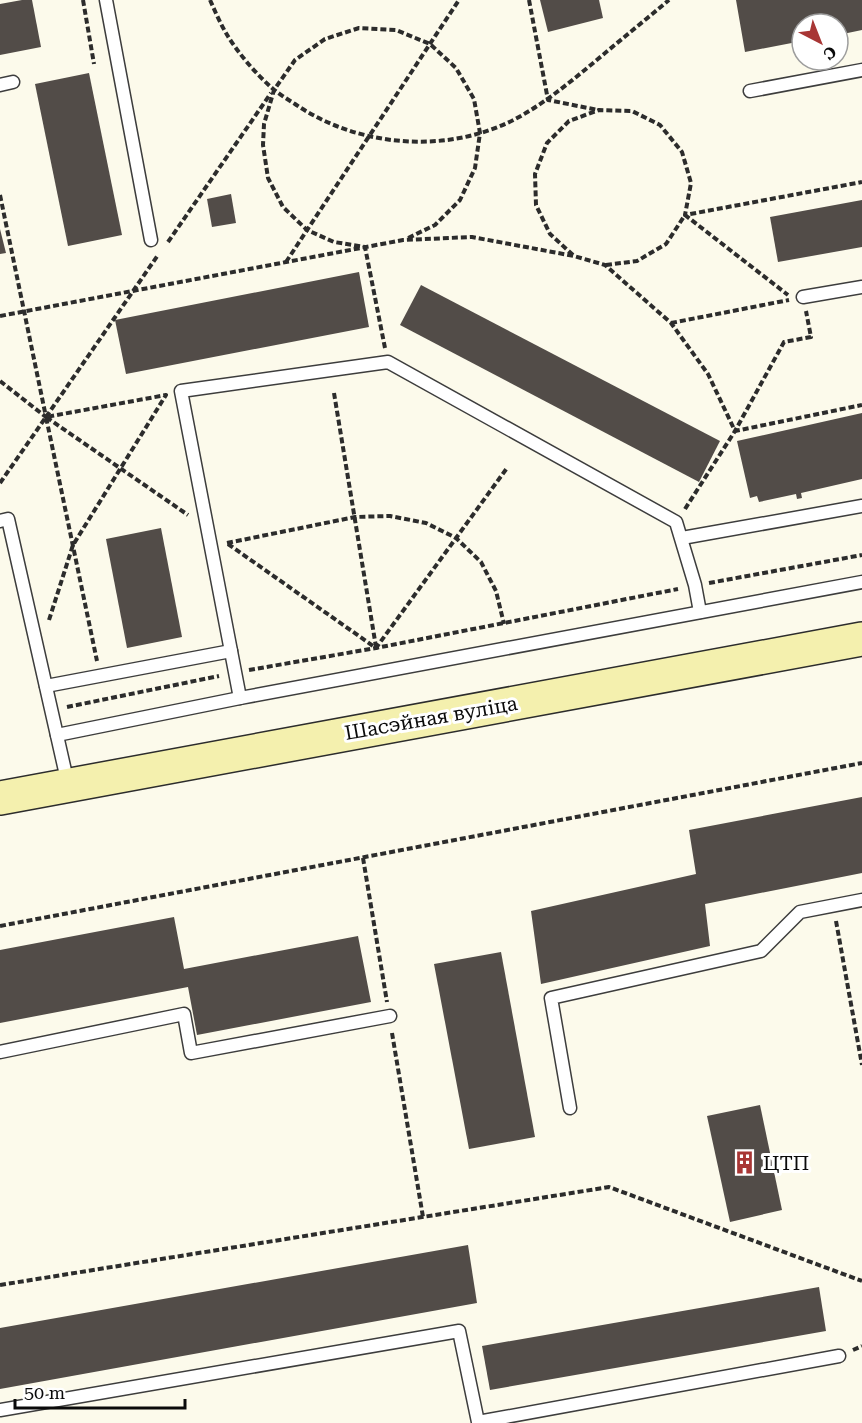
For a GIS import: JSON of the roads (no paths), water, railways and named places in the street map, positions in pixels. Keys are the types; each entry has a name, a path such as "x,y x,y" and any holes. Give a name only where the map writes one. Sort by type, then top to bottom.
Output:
{"main road":[{"name":"Шасэйная вуліца","path":"0,798 862,639"}],"lane":[{"path":"106,0 151,240"},
{"path":"750,91 862,70"},
{"path":"803,297 862,287"},
{"path":"240,698 181,391 388,362 676,522 695,585 700,612"},
{"path":"682,538 862,506"},
{"path":"0,521 8,519 69,785"},
{"path":"57,735 240,698 862,582"},
{"path":"46,687 231,651"},
{"path":"570,1108 550,998 761,951 800,912 862,900"},
{"path":"0,1052 184,1014 191,1053 390,1016"},
{"path":"0,1410 459,1331 478,1422 839,1356"}],"place":[{"name":"ЦТП","path":"745,1163"}]}
